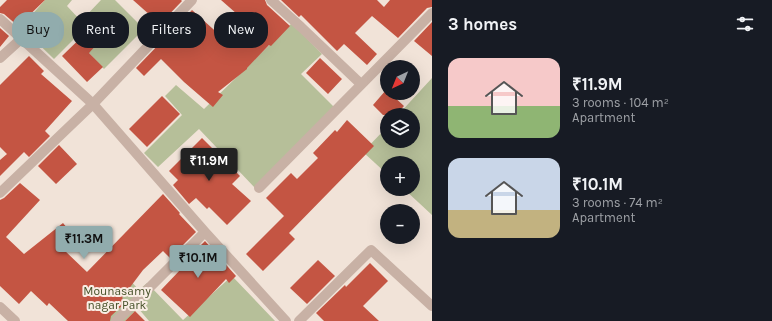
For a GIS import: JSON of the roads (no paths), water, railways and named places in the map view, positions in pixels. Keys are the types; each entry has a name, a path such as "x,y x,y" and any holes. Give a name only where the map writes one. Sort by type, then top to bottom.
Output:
{"street":[{"path":"0,193 92,104 192,0"},
{"path":"271,0 361,84"},
{"path":"259,188 432,13"},
{"path":"0,19 12,30"},
{"path":"0,58 12,47"},
{"path":"31,48 92,104 286,321"},
{"path":"116,321 205,232"},
{"path":"299,321 372,250 432,306"},
{"path":"0,307 15,321"}],"park label":[{"name":"Mounasamy nagar Park","path":"117,298"}]}
